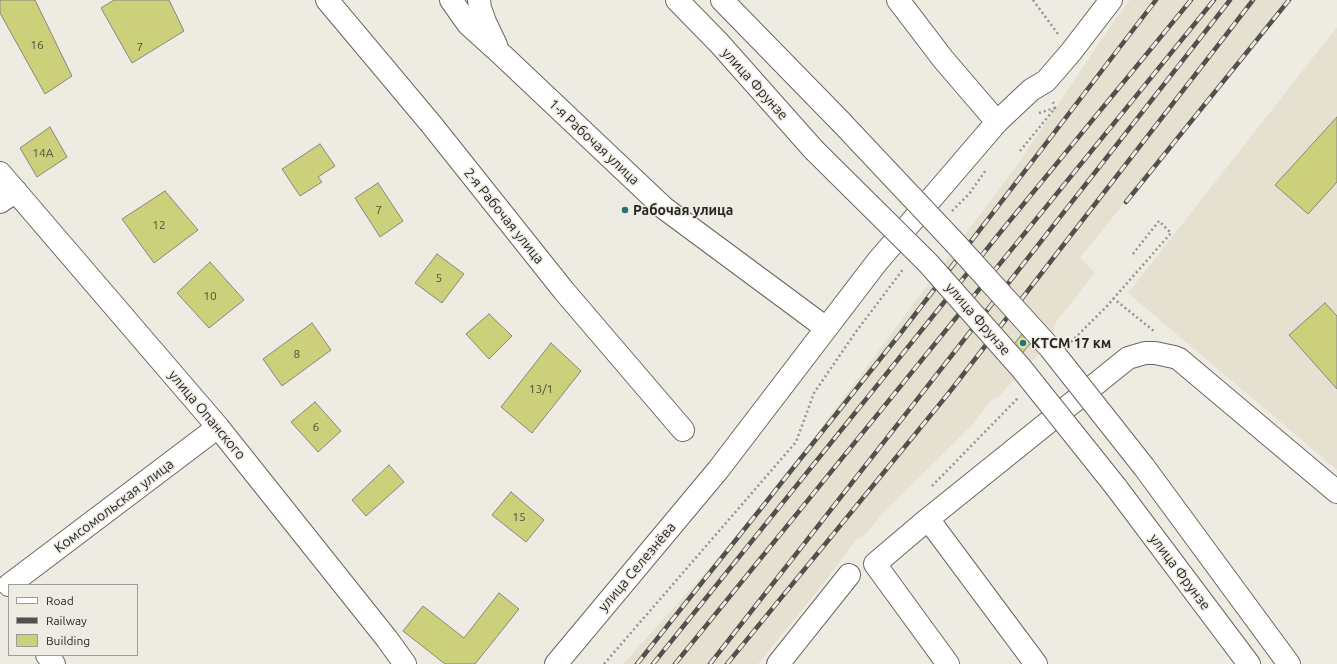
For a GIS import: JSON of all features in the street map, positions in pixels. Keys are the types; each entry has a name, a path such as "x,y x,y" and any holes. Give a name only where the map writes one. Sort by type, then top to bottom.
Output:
{"main road":[{"name":"2-я Рабочая улица","path":"327,0 431,124 564,291 683,430"},
{"name":"1-я Рабочая улица","path":"451,0 468,24 664,208 826,328"},
{"path":"479,0 485,22 499,52"},
{"name":"улица Фрунзе","path":"677,0 719,43 814,150 928,263 1021,368 1116,487 1249,664"},
{"path":"722,0 841,122 955,243 1050,348 1144,467 1289,664"},
{"path":"898,0 943,59 997,122"},
{"name":"улица Селезнёва","path":"556,664 718,470 877,262 997,122 1031,90 1046,81 1071,52 1111,0"},
{"name":"улица Опанского","path":"0,173 8,196 218,427 405,664"},
{"path":"948,664 875,564 928,519 1128,358 1145,353 1163,354 1174,356 1179,359 1337,492"},
{"name":"Комсомольская улица","path":"15,584 218,427"},
{"path":"928,519 1036,664"},
{"path":"778,664 848,575"},
{"path":"48,656 54,664"}],"path":[{"path":"1033,0 1071,52"},
{"path":"1046,81 1055,108"},
{"path":"1036,114 1055,108"},
{"path":"1020,151 1055,108"},
{"path":"947,216 969,194 990,164"},
{"path":"1132,255 1153,228"},
{"path":"604,664 796,442 814,393 854,333 909,263"}],"shaded area":[{"path":"1130,0 1287,0 1080,258 1095,273 1056,322 1051,341 998,397 991,400 971,426 882,514 867,533 856,540 820,588 758,664 623,664 751,522 1020,161 1112,24"},
{"path":"1337,27 1337,470 1128,293"}],"building":[{"path":"0,0 35,0 72,76 45,94 0,13"},
{"path":"114,0 169,0 184,31 132,63 101,8"},
{"path":"1337,117 1337,182 1308,214 1275,185"},
{"path":"50,127 67,157 37,177 20,148"},
{"path":"320,144 335,166 318,177 322,182 300,196 282,169"},
{"path":"378,183 403,221 380,237 355,198"},
{"path":"165,191 198,230 154,263 122,219"},
{"path":"437,254 464,274 442,303 415,283"},
{"path":"210,262 244,300 209,328 177,293"},
{"path":"1325,303 1337,316 1337,389 1289,335"},
{"path":"489,314 512,336 489,359 466,334"},
{"path":"312,323 331,350 282,386 263,359"},
{"name":"КТСМ 17 км","path":"1026,329 1036,337 1019,357 1010,349"},
{"path":"551,343 581,371 532,433 501,407"},
{"path":"315,402 341,431 318,452 291,422"},
{"path":"389,465 404,482 366,516 352,500"},
{"path":"511,492 544,520 526,542 492,515"},
{"path":"499,593 519,609 475,664 445,664 403,631 423,606 464,638"}],"railway":[{"path":"637,664 900,334 1156,0"},
{"path":"653,664 1003,229 1191,0"},
{"path":"675,664 1214,0"},
{"path":"710,664 1230,0"},
{"path":"727,664 948,394 1253,0"},
{"path":"1126,202 1289,0"}],"place":[{"name":"Рабочая улица","path":"625,210"},
{"name":"КТСМ 17 км","path":"1023,343"}]}
